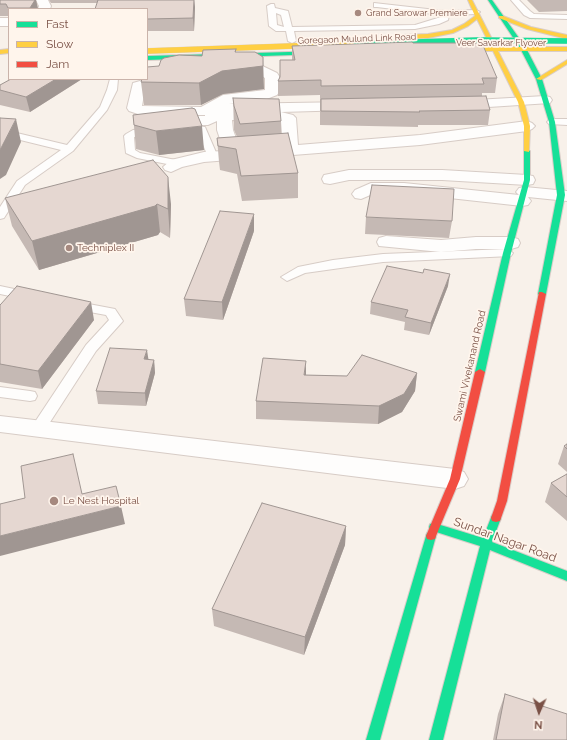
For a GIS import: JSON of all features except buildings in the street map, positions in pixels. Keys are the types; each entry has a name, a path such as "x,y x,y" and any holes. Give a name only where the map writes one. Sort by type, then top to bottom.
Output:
{"main road":[{"name":"Swami Vivekanand Road","path":"373,740 434,527 455,479 509,248 525,191 527,126 521,102 470,0"},
{"path":"436,740 486,544 502,501 564,196 552,122 539,79 523,48 490,0"},
{"path":"390,38 428,36 452,31 466,25 477,14"},
{"path":"501,17 529,28 567,37"},
{"name":"Goregaon Mulund Link Road","path":"148,46 390,38 487,36 567,37"},
{"name":"Veer Savarkar Flyover","path":"148,51 479,40 567,42"},
{"name":"Veer Savarkar Flyover","path":"148,54 476,42 567,42"},
{"name":"Goregaon Mulund Link Road","path":"148,58 251,60 494,48 567,49"},
{"path":"539,79 566,63"},
{"name":"Sundar Nagar Road","path":"434,527 486,544 567,576"}],"street":[{"path":"251,60 272,76 272,92 264,96 228,98 204,111 140,111 134,108 138,86 162,76 180,72 182,67 251,60"},
{"path":"446,105 545,100"},
{"path":"139,121 208,120 226,108 367,106"},
{"path":"232,150 225,130 224,119 228,116 281,116 288,118 291,146"},
{"path":"174,165 213,157 232,150 420,140 527,126"},
{"path":"330,179 349,175 442,175 525,191 564,196"},
{"path":"361,194 371,188 525,191"},
{"path":"386,242 441,246 476,243 509,248"},
{"path":"0,424 455,479"}],"lane":[{"path":"515,0 527,13 533,16 567,17"},
{"path":"377,5 445,13 477,14"},
{"path":"292,41 290,29 285,13 272,8 273,26 279,29 290,29 415,27 436,22 445,18 445,13"},
{"path":"0,216 21,183 69,149 104,108 112,90 114,80"},
{"path":"552,122 567,122"},
{"path":"174,165 137,155 130,151 129,136 133,133 194,127 202,129 213,157"},
{"path":"0,132 69,149"},
{"path":"287,277 302,270 333,264 383,258 509,248"},
{"path":"0,290 43,299"},
{"path":"10,306 20,295"},
{"path":"38,429 91,348 116,321 110,312 58,302"},
{"path":"0,393 30,396"}],"traffic: fast":[{"path":"490,0 523,48 539,79 552,122 561,195 542,294"},
{"path":"351,44 479,40 567,41"},
{"path":"148,58 322,52"},
{"path":"480,372 507,253 527,180 527,151"},
{"path":"436,740 486,544 496,518"},
{"path":"434,527 486,544 567,576"},
{"path":"373,740 431,536"}],"traffic: slow":[{"path":"470,0 521,102 527,126 527,151"},
{"path":"403,37 428,36 453,31 466,25 478,16"},
{"path":"501,17 529,28 567,37"},
{"path":"148,51 351,44"},
{"path":"454,49 567,49"},
{"path":"0,52 8,51"},
{"path":"539,79 567,62"}],"traffic: jam":[{"path":"496,518 502,501 542,294"},
{"path":"431,536 455,479 480,372"}],"place":[{"name":"Grand Sarowar Premiere","path":"358,13"},
{"name":"Techniplex II","path":"69,248"},
{"name":"Le Nest Hospital","path":"54,501"}]}
